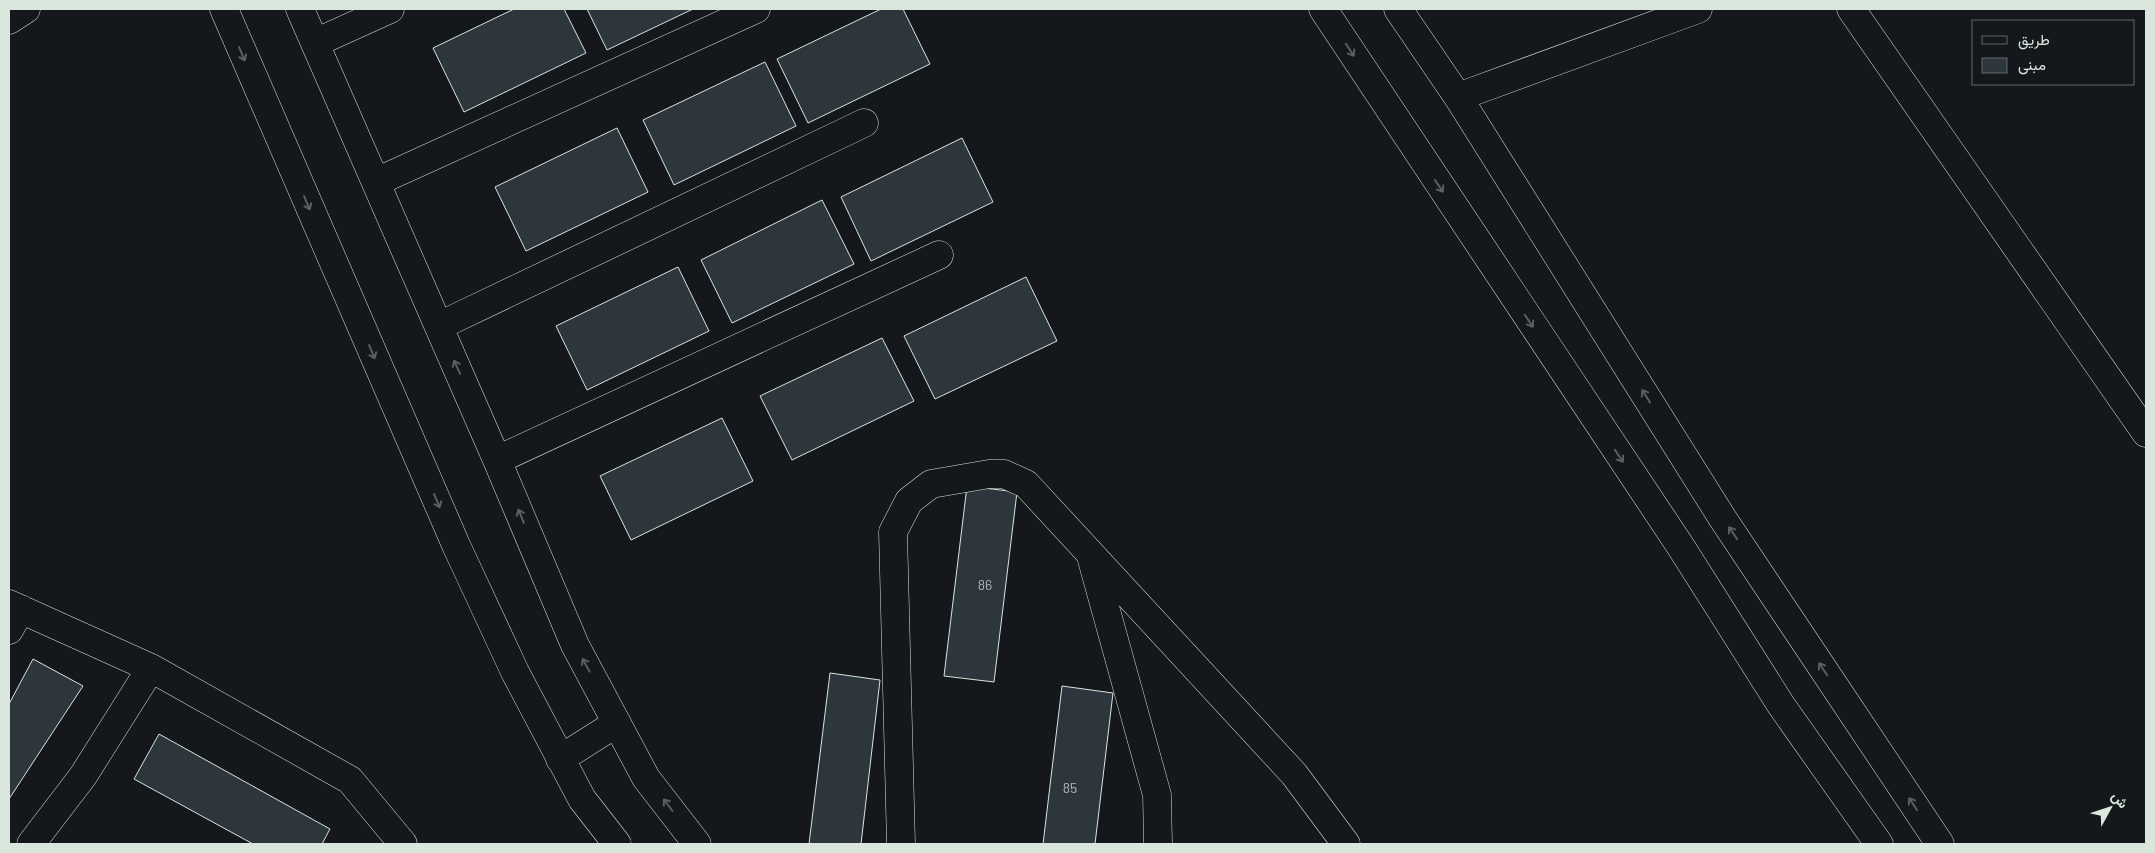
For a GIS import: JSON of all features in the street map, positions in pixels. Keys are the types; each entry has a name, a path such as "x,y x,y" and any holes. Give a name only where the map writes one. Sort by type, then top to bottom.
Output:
{"street":[{"path":"9,20 26,9"},
{"path":"224,9 456,545 515,672 582,799 617,844"},
{"path":"300,9 576,645 646,778 697,844"},
{"path":"315,43 390,9"},
{"path":"376,182 756,9"},
{"path":"1323,9 1681,547 1781,705 1879,844"},
{"path":"1398,9 1458,97 1723,519 1940,844"},
{"path":"1458,97 1698,9"},
{"path":"1851,9 2146,433"},
{"path":"438,326 864,123"},
{"path":"497,460 939,255"},
{"path":"901,844 893,532 909,501 931,484 988,474 1004,474 1026,484 1294,774 1346,844"},
{"path":"1090,553 1157,795 1158,844"},
{"path":"13,614 151,668 350,780 403,844"},
{"path":"35,843 82,776 151,668"},
{"path":"560,759 617,723"}],"building":[{"path":"514,9 564,9 586,53 464,112 433,48"},
{"path":"587,9 693,9 607,50"},
{"path":"881,9 903,9 930,64 808,123 777,59"},
{"path":"765,62 796,126 674,185 643,120"},
{"path":"617,128 648,192 526,251 495,187"},
{"path":"962,138 993,202 871,261 841,197"},
{"path":"822,200 854,264 732,323 701,260"},
{"path":"678,267 709,331 587,390 556,326"},
{"path":"1026,277 1057,341 935,399 904,336"},
{"path":"882,338 914,401 792,460 760,396"},
{"path":"722,418 753,481 631,540 600,476"},
{"path":"967,486 1017,492 994,682 944,676"},
{"path":"33,659 83,686 9,799 9,704"},
{"path":"830,673 880,680 861,844 809,844"},
{"path":"1062,686 1113,693 1095,844 1043,844"},
{"path":"159,734 330,829 322,844 253,844 134,779"}]}
